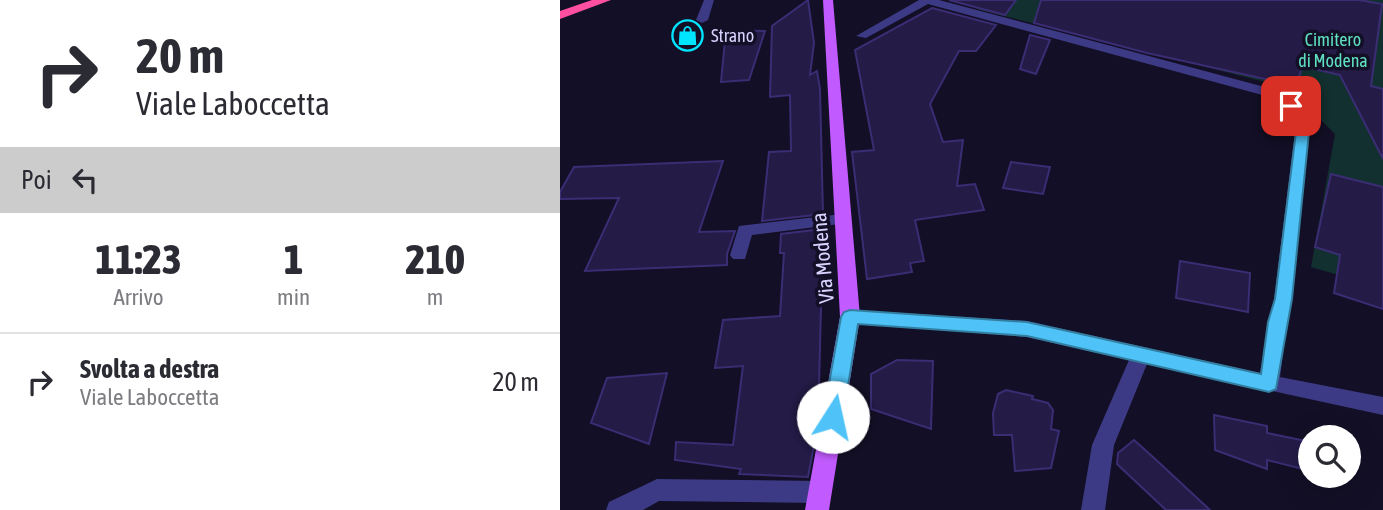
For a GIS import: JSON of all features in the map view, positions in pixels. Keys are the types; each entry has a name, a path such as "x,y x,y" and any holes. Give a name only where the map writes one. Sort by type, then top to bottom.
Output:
{"highway":[{"path":"560,15 605,0"}],"main road":[{"name":"Via Modena","path":"819,501 850,317 828,0"}],"street":[{"path":"702,20 709,0"},
{"path":"862,36 927,0 1271,93 1291,106 1302,132 1283,299 1277,322 1269,384"},
{"path":"739,255 746,230 842,219"},
{"path":"850,317 1027,329 1269,384 1383,406"},
{"path":"1093,510 1103,445 1141,355"},
{"path":"618,510 657,490 819,501"}],"green space":[{"name":"Cimitero di Modena","path":"988,0 1383,0 1383,288 1311,267 1335,134 1313,112 1309,93 976,9"}],"building":[{"path":"808,0 814,43 810,75 817,71 820,89 823,214 762,221 769,152 791,151 790,95 770,97 772,26"},
{"path":"949,0 1016,0 1005,15"},
{"name":"Cimitero di Modena","path":"1041,0 1359,0 1382,4 1371,86 1383,89 1383,159 1340,75 1302,66 1297,86 1147,53 1034,23"},
{"path":"932,8 996,25 976,51 959,51 930,104 943,142 963,140 957,186 975,184 984,210 915,220 924,261 910,263 912,272 867,279 852,152 874,150 855,50"},
{"path":"726,30 765,31 749,80 721,82"},
{"path":"1030,35 1050,40 1036,74 1020,69"},
{"path":"723,161 699,232 735,231 727,254 727,265 585,271 619,198 560,199 560,192 574,167"},
{"path":"1011,162 1050,167 1043,194 1003,188"},
{"path":"1331,174 1383,187 1383,309 1334,293 1340,255 1315,247"},
{"path":"823,229 818,424 808,477 739,474 741,469 675,460 676,442 733,445 743,366 715,368 723,320 780,316 784,253 780,253 781,234"},
{"path":"1180,261 1250,273 1248,312 1176,298"},
{"path":"897,360 933,361 931,429 871,409 871,374"},
{"path":"667,373 649,444 591,423 607,378"},
{"path":"1006,390 1033,396 1032,399 1048,403 1053,410 1051,429 1059,431 1051,468 1015,471 1012,435 994,435 993,413 998,394"},
{"path":"1214,415 1267,426 1267,433 1298,439 1298,468 1267,460 1267,469 1215,450"},
{"path":"1134,440 1210,510 1166,510 1117,464 1118,453"}],"place":[{"name":"Strano","path":"688,35"}],"route":[{"path":"833,417 850,317 1027,329 1269,384 1277,322 1283,299 1302,132 1291,106"}]}
